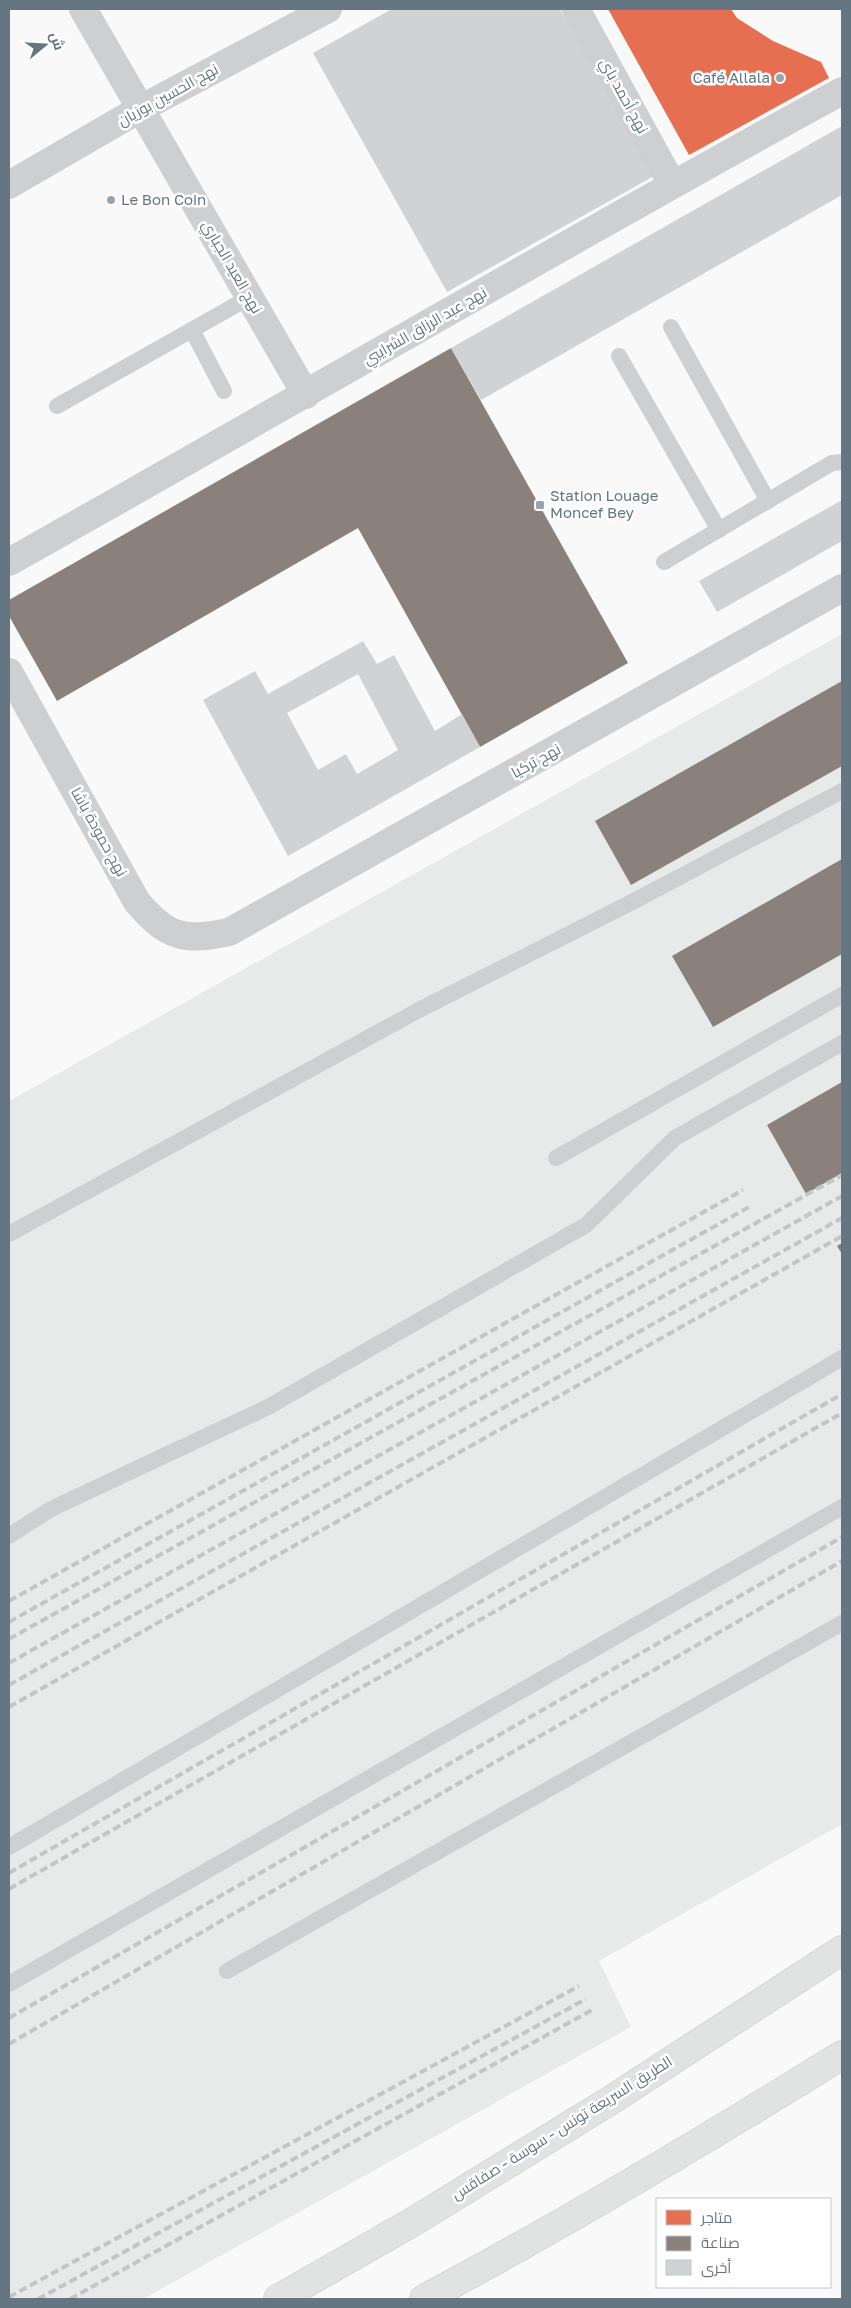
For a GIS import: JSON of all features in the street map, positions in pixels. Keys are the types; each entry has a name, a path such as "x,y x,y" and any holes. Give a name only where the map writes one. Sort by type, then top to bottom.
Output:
{"highway":[{"name":"الطريق السريعة تونس - سوسة - صفاقس","path":"278,2299 416,2220 608,2102 842,1950"},
{"path":"424,2299 524,2246 669,2161 842,2055"}],"street":[{"name":"نهج العيد الجباري","path":"83,9 306,395"},
{"name":"نهج الحسين بوزيان","path":"9,185 140,110 328,9"},
{"name":"نهج أحمد باي","path":"576,9 672,184"},
{"name":"نهج عبد الرزاق الشرايبي","path":"9,562 306,395 672,184 842,91"},
{"name":"نهج تركيا","path":"229,932 842,588"},
{"name":"نهج حمودة باشا","path":"9,672 137,902 153,920 170,931 188,937 205,938 229,932"}],"lane":[{"path":"57,406 250,297"},
{"path":"671,327 768,501"},
{"path":"192,330 224,391"},
{"path":"619,356 719,530"},
{"path":"664,562 832,463 842,462"},
{"path":"9,1234 419,1010 636,900 842,791"},
{"path":"556,1158 842,995"},
{"path":"9,1536 50,1509 268,1407 586,1225 675,1138 842,1044"},
{"path":"9,1847 842,1358"},
{"path":"9,1984 842,1507"},
{"path":"228,1971 842,1623"}],"shaded area":[{"path":"842,634 842,1824 599,1961 631,2027 143,2299 9,2299 9,1101"}],"building: متاجر":[{"path":"608,9 731,9 737,18 773,41 821,62 829,78 689,155"}],"building: صناعة":[{"path":"451,348 628,663 480,747 358,528 57,701 9,616 9,600"},
{"path":"842,681 842,766 631,885 595,821"},
{"path":"842,859 842,954 713,1027 672,956"},
{"path":"842,1082 842,1173 806,1194 767,1125"},
{"path":"842,1243 842,1254 837,1246"}],"building: أخرى":[{"path":"392,9 560,9 654,176 447,292 313,53"},
{"path":"842,126 842,195 481,400 451,348"},
{"path":"842,500 842,541 717,612 699,581"},
{"path":"363,641 377,664 394,655 435,731 462,714 480,747 288,856 203,700 255,671 268,694","holes":["358,674 398,750 357,774 346,754 318,770 287,713"]}],"railway":[{"path":"9,1639 842,1175"},
{"path":"9,1601 743,1190"},
{"path":"9,1663 842,1196"},
{"path":"9,1622 749,1207"},
{"path":"9,1685 842,1218"},
{"path":"9,1707 842,1236"},
{"path":"9,1873 842,1394"},
{"path":"9,1889 842,1413"},
{"path":"9,2018 842,1537"},
{"path":"9,2044 842,1561"},
{"path":"9,2297 579,1986"},
{"path":"38,2299 586,1999"},
{"path":"70,2299 592,2010"}],"place":[{"name":"Café Allala","path":"780,78"},
{"name":"Le Bon Coin","path":"111,200"},
{"name":"Station Louage Moncef Bey","path":"540,505"}]}
